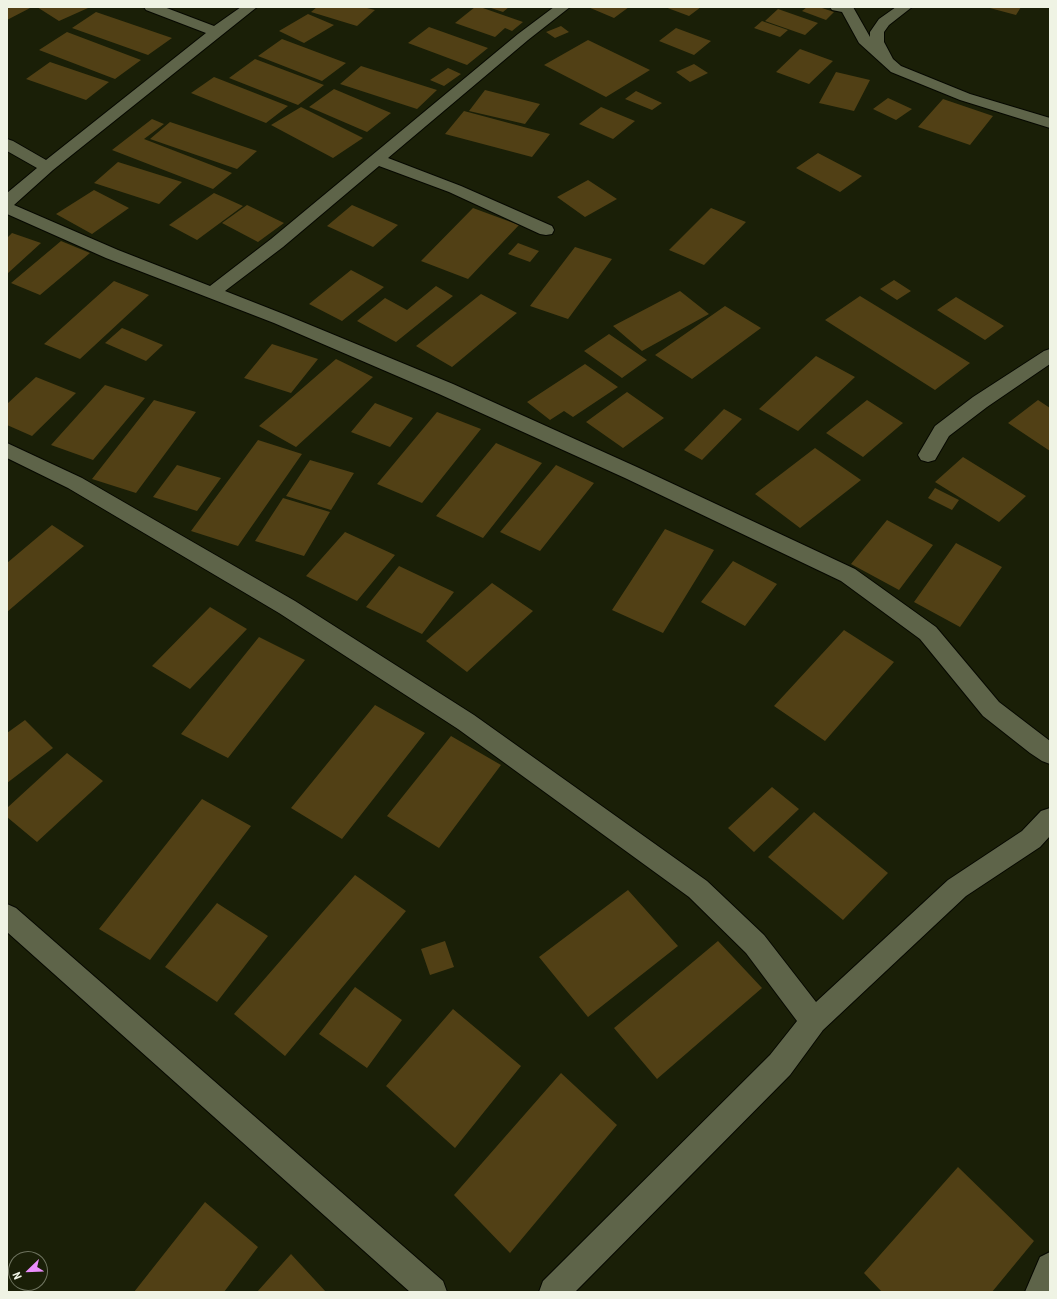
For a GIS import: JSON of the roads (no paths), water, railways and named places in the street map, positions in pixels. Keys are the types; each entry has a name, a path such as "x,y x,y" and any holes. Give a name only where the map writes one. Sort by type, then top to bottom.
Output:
{"street":[{"path":"151,7 216,32"},
{"path":"7,202 47,166 216,32 250,7"},
{"path":"212,293 277,243 523,36 563,7"},
{"path":"886,60 877,42 877,32 884,22 905,7"},
{"path":"847,8 864,40 896,69 965,97 1050,124"},
{"path":"7,144 47,166"},
{"path":"376,159 454,189 546,230"},
{"path":"7,208 112,254 280,319 446,390 632,473 848,575 928,633 991,709 1050,754"},
{"path":"928,455 942,431 980,402 1050,354"},
{"path":"7,450 75,483 287,607 466,722 698,889 755,944 814,1021"},
{"path":"554,1292 780,1065 814,1021 957,888 1031,839 1050,819"},
{"path":"7,916 432,1292"}]}
